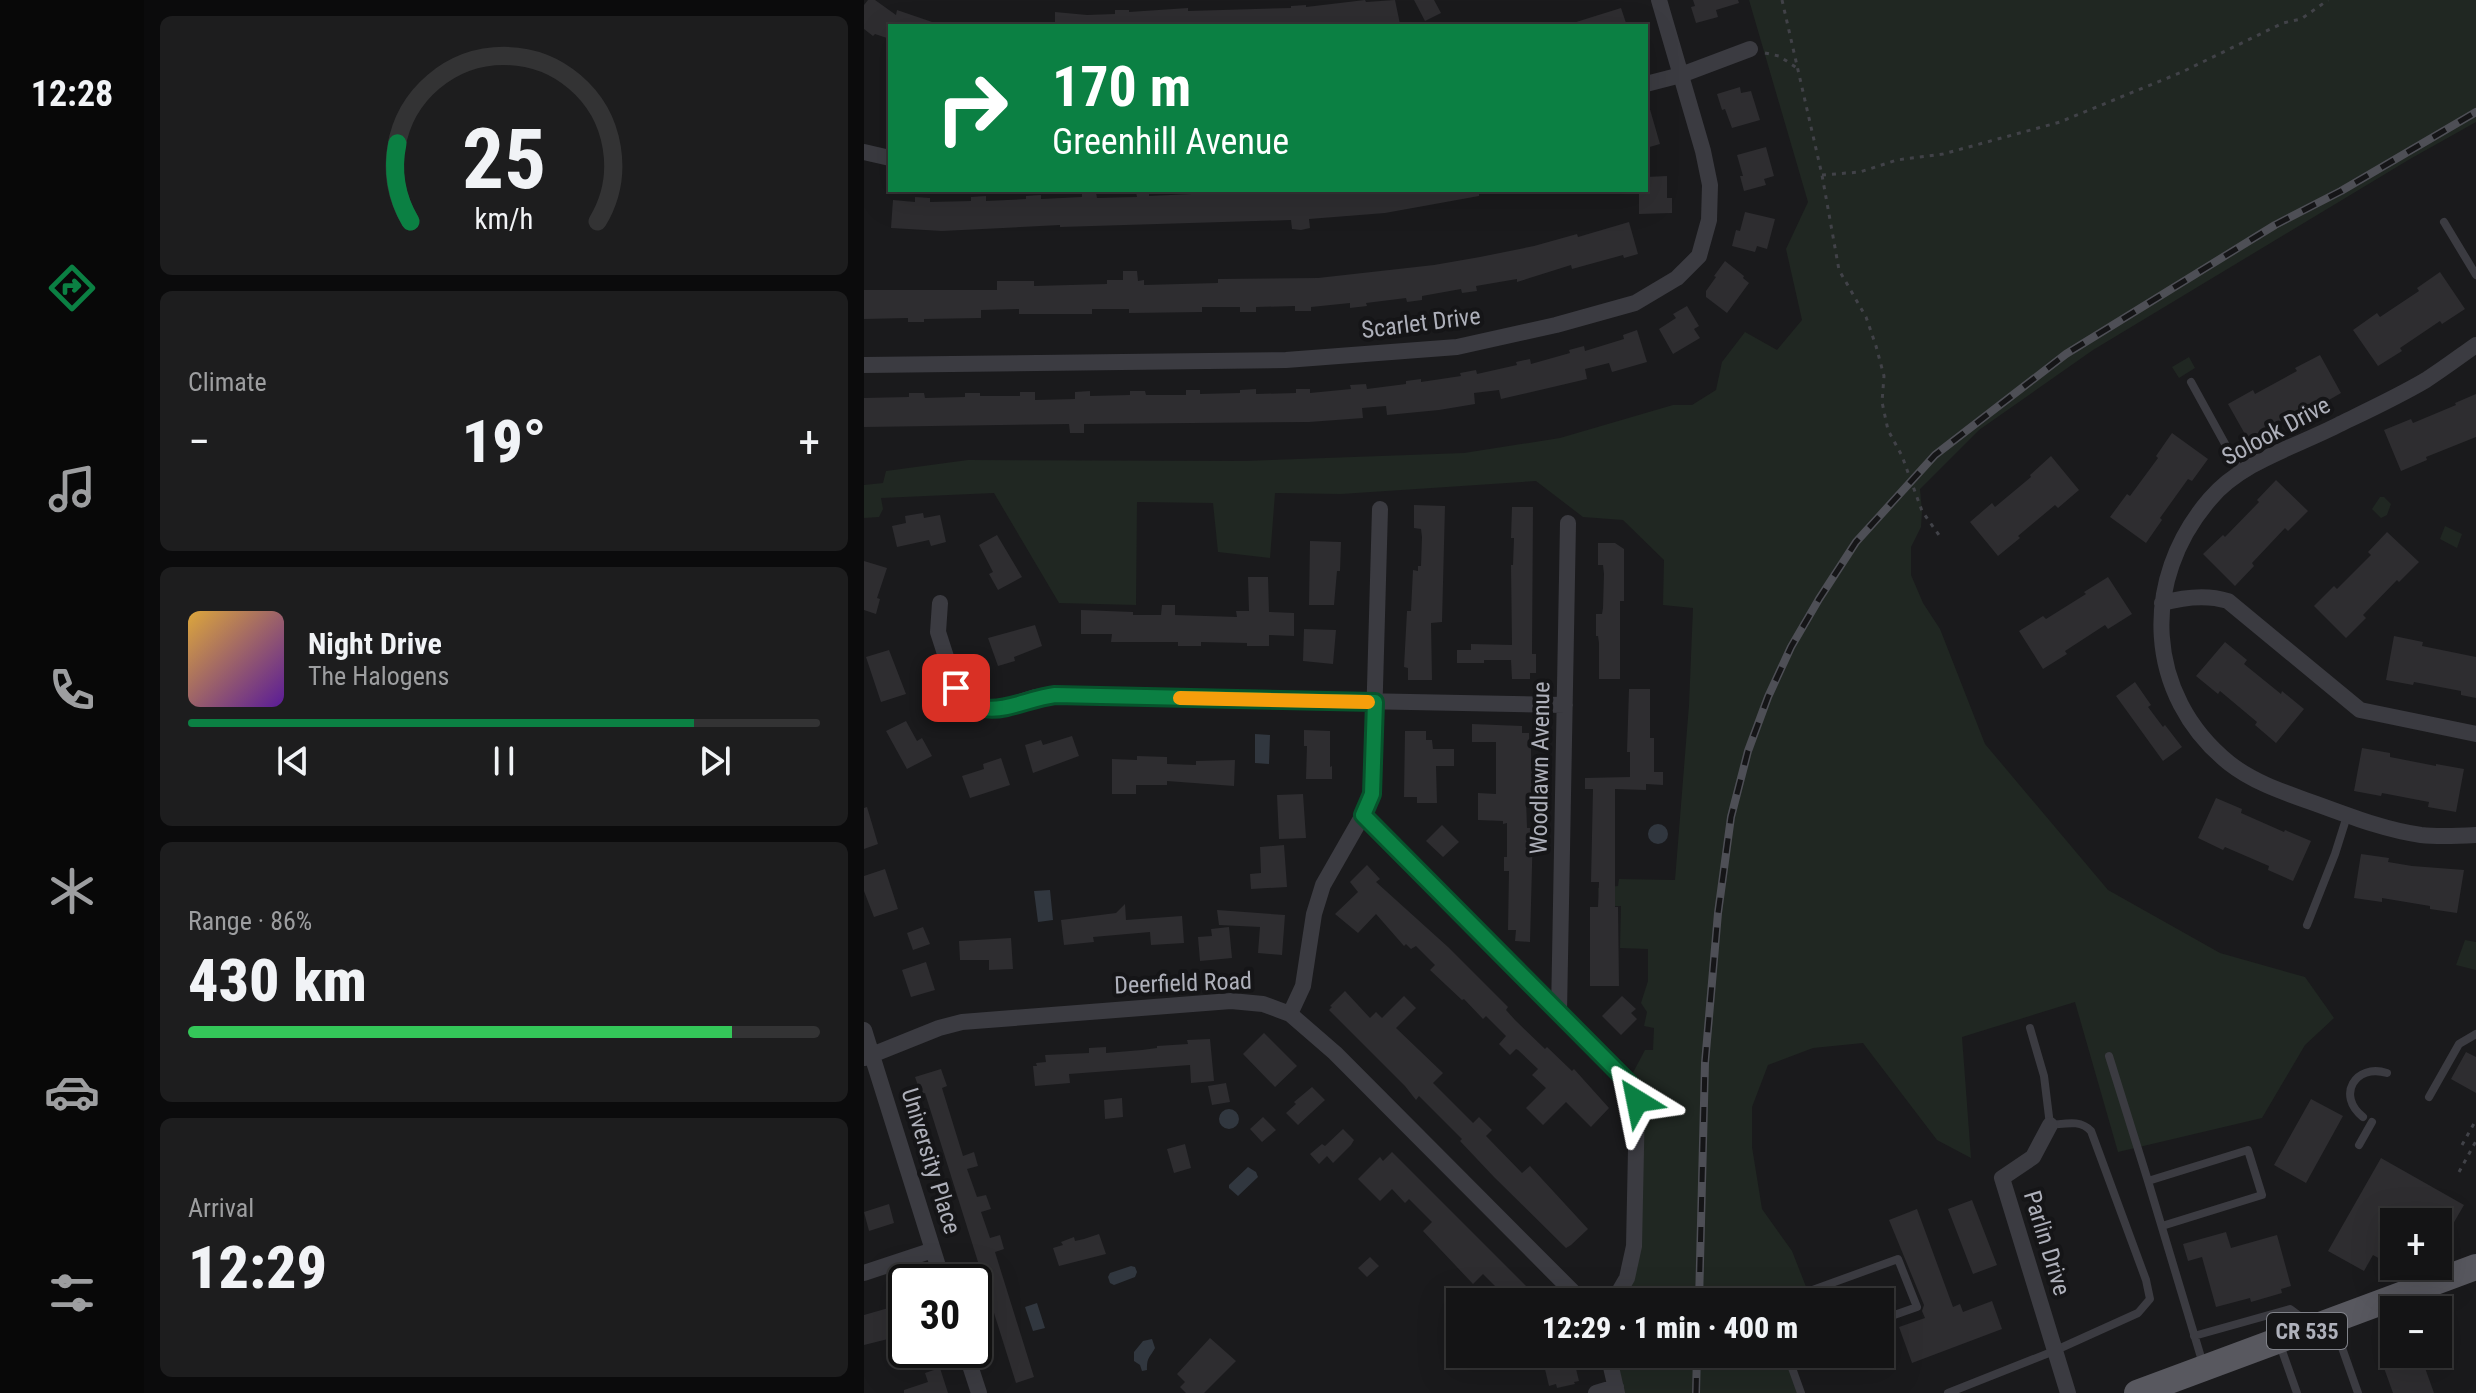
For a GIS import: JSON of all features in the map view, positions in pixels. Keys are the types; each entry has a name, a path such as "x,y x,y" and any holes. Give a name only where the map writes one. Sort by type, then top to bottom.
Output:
{"main road":[{"name":"CR 535","path":"2137,1393 2476,1267"}],"street":[{"name":"Scarlet Drive","path":"864,365 1286,360 1457,347 1635,303 1677,278 1699,256 1709,220 1708,174 1659,0"},
{"path":"1648,83 1681,75 1750,49"},
{"path":"864,152 888,158"},
{"name":"Solook Drive","path":"2476,345 2426,379 2329,430 2240,471 2211,497 2191,523 2173,558 2160,625 2169,674 2185,712 2230,764 2266,785 2347,815 2423,835 2476,835"},
{"path":"1290,1014 1303,986 1314,914 1323,885 1372,794 1380,509"},
{"name":"Woodlawn Avenue","path":"1559,1013 1568,523"},
{"path":"2162,603 2179,598 2205,597 2228,601 2360,710 2476,734"},
{"path":"940,603 938,632 956,688 964,699 979,708 994,710 1036,697 1055,695 1565,705"},
{"path":"1363,815 1635,1091 1634,1246 1627,1278 1621,1288"},
{"name":"Deerfield Road","path":"868,1056 939,1028 985,1019 1231,1001 1263,1004 1290,1014 1335,1053 1569,1288"},
{"name":"University Place","path":"864,1030 868,1056 937,1264"},
{"name":"Parlin Drive","path":"2050,1125 2033,1157 2002,1178 2068,1393"},
{"path":"864,1273 933,1250"},
{"path":"971,1368 979,1393"},
{"path":"1596,1393 1616,1390 1611,1368"}],"lane":[{"path":"2444,222 2476,275"},
{"path":"2191,382 2240,471"},
{"path":"2307,925 2347,815"},
{"path":"1948,1393 2054,1351 2138,1313 2150,1299 2146,1280 2091,1131 2077,1122 2050,1125 2044,1076 2030,1028"},
{"path":"2429,1097 2459,1044 2476,1034"},
{"path":"2109,1056 2204,1368"},
{"path":"2363,1117 2351,1103 2350,1092 2354,1080 2367,1072 2387,1073"},
{"path":"2359,1145 2372,1122"},
{"path":"2148,1181 2248,1150 2262,1195 2162,1226"},
{"path":"1818,1288 1898,1259 1917,1307 1894,1315"},
{"path":"2194,1336 2290,1309 2323,1324 2358,1393"},
{"path":"2279,1342 2297,1393"},
{"path":"1792,1368 1801,1393"}],"path":[{"path":"1782,0 1822,175 1839,270 1866,317 1880,361 1884,376 1882,402 1888,430 1902,456 1922,511 1941,538"},
{"path":"1822,175 1860,172 1897,160 1943,154 2060,122 2182,72 2283,23 2301,19 2328,0"},
{"path":"1750,49 1779,56 1797,68"},
{"path":"2462,1145 2476,1120"},
{"path":"2459,1172 2476,1141"}],"shaded area":[{"path":"1749,0 2476,0 2476,122 2093,350 1979,430 1920,489 1921,527 1911,547 1911,575 1923,603 1940,629 1985,744 2108,890 2220,953 2305,977 2334,1018 2305,1045 2262,1118 2118,1152 2075,1002 1962,1037 1971,1158 1937,1140 1863,1043 1813,1048 1768,1065 1752,1107 1752,1147 1762,1209 1792,1251 1807,1288 1621,1288 1627,1278 1637,1101 1628,1082 1645,1050 1653,1050 1654,1028 1644,1026 1647,1012 1641,1003 1648,981 1648,949 1620,948 1621,906 1600,906 1598,888 1618,886 1619,879 1675,880 1689,705 1693,608 1663,605 1664,560 1623,520 1583,517 1536,481 1341,494 1275,493 1270,558 1218,552 1213,503 1137,502 1136,605 1059,603 994,493 881,498 883,509 879,517 864,518 864,485 883,483 886,471 968,460 1245,461 1464,453 1560,438 1673,405 1692,405 1716,390 1722,362 1745,332 1777,350 1802,320 1786,249 1808,202"},
{"path":"2189,357 2195,368 2179,378 2172,367"},
{"path":"2380,497 2391,504 2387,515 2381,518 2372,509"},
{"path":"2445,526 2462,534 2457,548 2440,539"},
{"path":"1255,734 1270,735 1269,764 1255,763"},
{"path":"1658,824 1665,827 1668,834 1665,841 1658,844 1651,841 1648,834 1651,827"},
{"path":"1050,890 1053,920 1038,922 1034,891"},
{"path":"2465,940 2476,942 2476,970 2456,965"},
{"path":"1229,1109 1236,1112 1239,1119 1236,1126 1229,1129 1222,1126 1219,1119 1222,1112"},
{"path":"1248,1167 1258,1177 1238,1196 1229,1185"},
{"path":"1131,1266 1137,1272 1135,1277 1114,1285 1110,1283 1110,1273"},
{"path":"1037,1303 1045,1328 1033,1331 1025,1307"},
{"path":"1152,1339 1155,1348 1148,1360 1147,1370 1142,1371 1134,1361 1134,1352 1143,1341"},
{"path":"1611,1368 1791,1368 1800,1393 1617,1393"}],"building":[{"path":"868,0 875,0 896,15 897,10 938,24 888,24 888,38 873,36 864,29 864,5"},
{"path":"1395,0 1400,24 1055,24 1055,12 1087,15 1115,14 1115,10 1306,7"},
{"path":"1414,0 1434,0 1441,13 1425,21"},
{"path":"1693,0 1738,0 1739,3 1716,10 1718,17 1696,23 1691,7 1695,6"},
{"path":"1621,8 1626,24 1573,24"},
{"path":"1740,87 1741,93 1751,91 1760,120 1732,128 1717,94"},
{"path":"1648,106 1660,144 1648,147"},
{"path":"1766,147 1774,176 1764,179 1766,185 1744,191 1737,155"},
{"path":"1667,176 1667,198 1672,198 1672,213 1639,214 1639,192 1648,192 1648,177"},
{"path":"1136,192 1149,192 1149,196 1479,192 1479,196 1385,213 1309,219 1310,228 1301,230 1292,229 1291,220 942,231 891,228 893,200 915,202 915,197 930,198 930,202 971,201 971,197 986,196 986,201 1041,195 1041,199 1082,197 1082,193 1096,193 1097,198 1137,197"},
{"path":"1745,212 1775,219 1767,249 1757,246 1755,252 1732,246"},
{"path":"1629,222 1638,254 1572,269 1571,265 1517,282 1517,279 1476,286 1477,291 1462,293 1461,289 1407,302 1406,298 1350,308 1350,303 1311,307 1311,311 1295,311 1295,306 1256,307 1256,312 1240,312 1240,307 1202,307 1202,312 1129,313 1129,309 1092,309 1092,314 1019,314 1019,309 981,310 981,318 924,319 924,322 908,322 908,318 864,319 864,290 997,290 997,281 1034,281 1034,286 1107,284 1107,280 1123,280 1123,271 1137,271 1138,281 1144,280 1144,285 1218,283 1218,279 1318,278 1480,257 1577,234 1578,237"},
{"path":"1725,261 1749,283 1727,313 1706,297 1706,291"},
{"path":"2440,272 2465,309 2442,324 2440,321 2378,366 2353,330 2377,313 2380,317 2419,291 2417,288"},
{"path":"1687,306 1699,326 1694,329 1700,338 1673,354 1659,329 1676,318 1673,314"},
{"path":"1637,330 1647,362 1612,372 1609,363 1585,369 1587,379 1501,399 1499,390 1474,393 1475,404 1439,410 1387,415 1386,406 1362,408 1363,418 1309,422 1084,424 1084,433 1070,433 1069,424 864,427 864,398 909,397 909,393 924,393 925,398 965,397 965,393 1020,396 1020,392 1035,392 1035,400 1075,399 1075,392 1090,391 1090,396 1130,395 1130,391 1145,391 1146,395 1186,395 1186,390 1200,390 1200,394 1240,393 1240,390 1256,389 1256,394 1296,393 1296,389 1310,389 1310,393 1351,389 1350,385 1366,384 1367,389 1406,384 1406,381 1461,376 1460,373 1476,370 1477,374 1530,359 1531,364 1570,353 1569,350 1584,346 1585,351 1624,339 1623,335"},
{"path":"2320,355 2341,393 2272,426 2274,429 2250,443 2228,404 2253,390 2255,394"},
{"path":"2476,394 2476,437 2426,457 2427,460 2401,471 2384,430 2411,419 2413,423"},
{"path":"2172,433 2208,459 2192,481 2188,479 2146,543 2110,517 2127,494 2130,496"},
{"path":"2051,456 2079,490 2058,508 2055,505 1998,556 1970,522 1992,503 1995,507"},
{"path":"2276,480 2308,511 2288,531 2285,528 2235,586 2203,554 2223,535 2225,537"},
{"path":"1414,505 1445,506 1442,622 1431,623 1432,680 1408,680 1408,668 1404,667 1413,570 1418,571 1418,566 1421,566 1422,537 1421,529 1414,528"},
{"path":"1512,507 1533,507 1532,654 1536,654 1536,673 1530,673 1530,679 1512,679 1511,660 1457,663 1457,650 1471,650 1471,644 1512,645"},
{"path":"923,513 924,518 940,515 946,542 931,546 929,540 897,547 892,526 906,523 905,516"},
{"path":"2387,532 2419,562 2363,615 2366,618 2346,638 2314,606 2334,586 2337,589 2371,555 2368,552"},
{"path":"997,535 1022,577 998,590 979,545"},
{"path":"1310,541 1341,542 1334,605 1309,605"},
{"path":"1598,543 1615,543 1624,549 1620,679 1599,679 1596,614 1602,614 1604,574 1603,565 1598,565"},
{"path":"864,561 887,568 877,598 880,599 876,614 864,610"},
{"path":"1248,577 1268,577 1269,612 1294,613 1294,636 1269,635 1269,646 1201,642 1201,646 1178,646 1178,642 1111,642 1112,634 1081,634 1081,610 1161,615 1162,605 1175,605 1175,615 1237,617 1236,611 1249,611"},
{"path":"2108,577 2132,614 2108,629 2105,625 2043,669 2019,631 2043,616 2046,619"},
{"path":"1035,625 1042,646 1014,657 1015,661 998,666 988,638"},
{"path":"1304,629 1336,630 1333,664 1303,661"},
{"path":"2394,636 2423,642 2422,646 2476,657 2476,698 2461,695 2461,691 2386,680"},
{"path":"2225,642 2247,660 2244,664 2304,709 2276,743 2255,725 2257,722 2220,691 2218,694 2196,676"},
{"path":"889,650 906,694 881,702 866,657"},
{"path":"2135,682 2151,705 2148,707 2182,747 2163,761 2116,696"},
{"path":"1629,689 1650,689 1654,772 1663,772 1663,785 1646,784 1646,790 1615,789 1619,986 1590,986 1590,907 1598,907 1599,882 1591,882 1593,789 1585,789 1585,778 1630,777 1630,752 1627,752"},
{"path":"906,721 917,741 922,738 932,756 907,769 886,731"},
{"path":"1472,724 1522,726 1522,733 1529,733 1533,770 1533,799 1526,799 1527,828 1533,828 1530,942 1515,941 1516,930 1508,930 1509,871 1504,871 1507,823 1478,820 1478,793 1496,794 1496,742 1472,742"},
{"path":"1304,730 1330,731 1332,779 1306,779"},
{"path":"1405,731 1426,731 1426,740 1432,740 1433,749 1454,749 1454,766 1436,766 1437,803 1417,803 1417,797 1404,797"},
{"path":"1072,736 1079,756 1033,773 1025,745 1041,740 1043,745"},
{"path":"2362,748 2390,753 2390,757 2464,769 2456,812 2428,807 2429,802 2354,791"},
{"path":"1137,756 1167,757 1167,764 1196,765 1196,761 1235,760 1234,786 1167,781 1167,785 1136,785 1136,794 1112,794 1112,759 1137,760"},
{"path":"1001,758 1010,785 970,798 962,776 984,769 983,764"},
{"path":"1303,794 1306,838 1279,839 1277,795"},
{"path":"2216,798 2242,809 2241,813 2311,841 2293,881 2268,870 2269,866 2198,838"},
{"path":"867,807 878,844 864,849 864,808"},
{"path":"1442,825 1459,842 1443,857 1426,841"},
{"path":"1284,845 1287,887 1251,889 1250,874 1261,873 1260,847"},
{"path":"2361,854 2389,858 2388,862 2412,866 2464,870 2457,913 2382,898 2382,902 2354,898"},
{"path":"1367,865 1380,879 1376,882 1448,947 1545,1049 1547,1047 1572,1071 1574,1069 1609,1108 1591,1127 1566,1102 1543,1125 1526,1108 1546,1088 1532,1075 1538,1069 1518,1050 1510,1055 1499,1044 1506,1036 1430,970 1435,965 1416,946 1411,949 1406,944 1404,946 1376,914 1358,933 1335,914 1358,892 1350,882"},
{"path":"885,869 898,909 874,917 864,891 864,876"},
{"path":"1125,904 1126,920 1182,916 1184,943 1151,945 1150,932 1093,937 1094,942 1064,945 1061,920 1116,913"},
{"path":"1217,910 1285,915 1282,955 1258,953 1260,927 1219,925"},
{"path":"923,927 930,944 913,950 907,933"},
{"path":"1229,927 1232,958 1200,961 1198,937 1212,936 1211,929"},
{"path":"1011,938 1013,969 989,970 989,960 960,960 959,941"},
{"path":"926,962 935,990 911,997 902,970"},
{"path":"1345,991 1370,1018 1376,1012 1382,1018 1404,996 1416,1008 1396,1028 1443,1073 1433,1083 1473,1123 1479,1117 1492,1130 1486,1136 1522,1173 1530,1166 1588,1229 1566,1248 1494,1177 1460,1141 1462,1139 1419,1096 1416,1100 1329,1010"},
{"path":"1622,996 1636,1009 1631,1013 1637,1019 1621,1035 1602,1016"},
{"path":"1264,1033 1297,1066 1275,1087 1243,1054"},
{"path":"1210,1039 1214,1081 1191,1083 1190,1065 1069,1074 1070,1083 1035,1086 1033,1066 1046,1062 1045,1055 1089,1053 1089,1048 1106,1047 1106,1053 1142,1050 1188,1044 1187,1040"},
{"path":"2466,1052 2476,1057 2476,1093 2451,1079"},
{"path":"941,1069 947,1086 942,1088 963,1156 974,1152 978,1166 967,1169 977,1197 986,1195 991,1209 981,1212 990,1238 1000,1235 1004,1249 995,1252 1034,1377 1016,1383 992,1307 992,1264 979,1264 925,1093 921,1094 915,1077"},
{"path":"1226,1083 1230,1102 1212,1105 1208,1086"},
{"path":"1312,1087 1325,1100 1298,1125 1286,1113"},
{"path":"1122,1098 1123,1117 1105,1119 1104,1100"},
{"path":"2311,1099 2343,1116 2306,1183 2274,1165"},
{"path":"1263,1117 1276,1130 1262,1142 1250,1129"},
{"path":"1343,1129 1354,1140 1351,1145 1333,1163 1327,1156 1319,1164 1310,1154 1322,1144 1325,1146"},
{"path":"1185,1144 1191,1168 1174,1173 1167,1149"},
{"path":"1392,1152 1528,1288 1497,1288 1483,1274 1473,1284 1423,1231 1432,1222 1409,1199 1405,1203 1392,1189 1380,1201 1358,1179 1380,1157 1383,1161"},
{"path":"2381,1158 2464,1205 2452,1226 2452,1208 2380,1208 2380,1259 2373,1255 2364,1271 2328,1251"},
{"path":"1972,1200 1997,1265 1973,1274 1948,1209"},
{"path":"889,1204 894,1223 869,1231 864,1212"},
{"path":"1917,1209 1953,1307 1960,1304 1963,1312 1992,1301 2002,1329 1912,1363 1899,1327 1925,1318 1922,1311 1924,1305 1889,1220"},
{"path":"2226,1232 2231,1248 2277,1235 2291,1286 2281,1289 2282,1293 2251,1302 2250,1298 2216,1307 2202,1257 2188,1261 2183,1244"},
{"path":"1099,1234 1106,1254 1059,1266 1053,1248 1074,1237 1075,1241"},
{"path":"1370,1257 1379,1266 1367,1277 1358,1268"},
{"path":"888,1308 888,1339 864,1345 864,1315"},
{"path":"1210,1338 1236,1361 1204,1393 1186,1393 1180,1387 1185,1382 1177,1374"},
{"path":"940,1368 948,1393 904,1393 904,1390 928,1382 925,1373"},
{"path":"1545,1368 1576,1368 1579,1381 1575,1384 1557,1388 1556,1384 1549,1386"},
{"path":"2384,1368 2425,1368 2434,1393 2393,1393"}],"railway":[{"path":"1699,1288 1705,1063 1718,913 1731,817 1748,751 1768,697 1791,647 1856,542 1935,455 2066,354 2275,225 2341,191 2476,112"},
{"path":"1696,1393 1697,1368"}],"slow traffic":[{"path":"1180,698 1368,702"}],"route":[{"path":"956,688 964,699 979,708 994,710 1036,697 1055,695 1375,702 1374,781 1363,815 1628,1082 1635,1091 1637,1101"}]}
